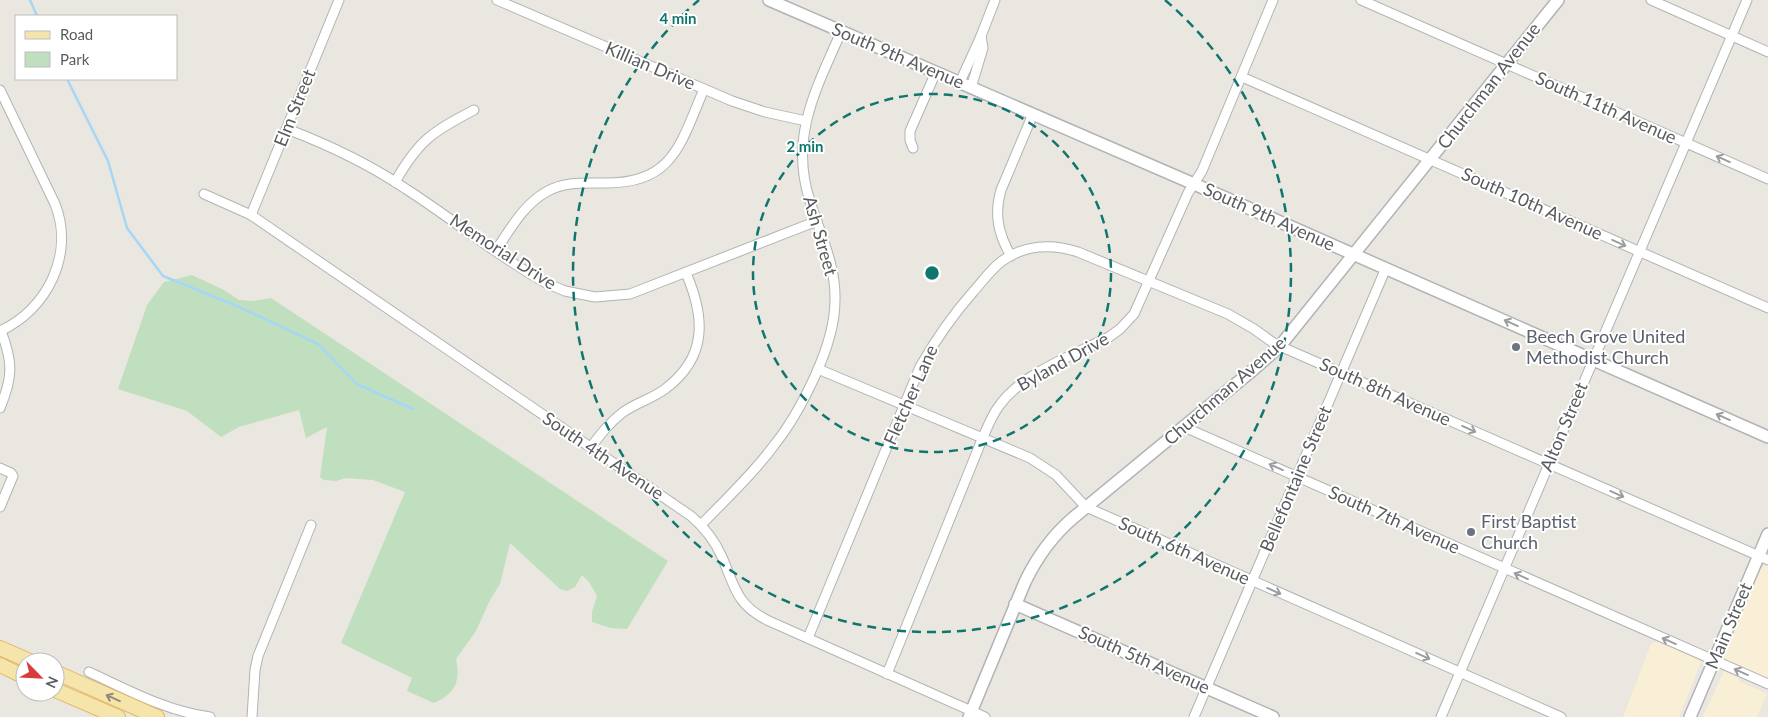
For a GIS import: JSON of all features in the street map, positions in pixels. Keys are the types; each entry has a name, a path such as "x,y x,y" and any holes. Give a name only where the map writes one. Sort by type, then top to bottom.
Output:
{"main road":[{"path":"0,648 15,655"},
{"path":"0,666 15,672"},
{"path":"65,676 157,717"},
{"path":"65,694 118,717"}],"street":[{"name":"Elm Street","path":"251,215 339,0"},
{"name":"Killian Drive","path":"497,0 704,89 758,110 806,121"},
{"name":"South 9th Avenue","path":"769,0 1194,184 1768,437"},
{"path":"960,82 995,0"},
{"name":"Byland Drive","path":"886,674 983,437 997,408 1018,385 1032,375 1109,337 1120,329 1134,314 1188,193 1202,171 1273,0"},
{"name":"South 11th Avenue","path":"1361,0 1768,179"},
{"name":"Churchman Avenue","path":"970,714 1029,573 1045,548 1060,530 1086,507 1280,346 1558,0"},
{"path":"1651,0 1768,52"},
{"name":"Alton Street","path":"1441,717 1747,0"},
{"name":"Ash Street","path":"701,525 776,443 800,408 818,369 832,327 835,300 832,268 804,181 802,160 803,136 814,93 841,32"},
{"path":"971,88 983,48 981,36"},
{"path":"913,148 910,140 910,131 936,72"},
{"name":"South 10th Avenue","path":"1242,76 1768,308"},
{"path":"496,250 524,210 534,200 550,190 573,183 627,183 644,178 662,167 672,158 679,146 704,89"},
{"path":"0,90 55,204 62,236 59,260 46,292 25,316 0,331 9,353 11,370 8,387 0,408"},
{"path":"395,182 412,153 427,138 444,126 474,110"},
{"path":"1010,256 998,227 998,200 1033,114"},
{"name":"Memorial Drive","path":"287,129 344,153 395,182 534,276 556,288 595,297 630,294 817,222"},
{"name":"South 4th Avenue","path":"204,194 251,215 688,514 701,525 716,546 733,586 744,603 763,618 970,714 985,717"},
{"name":"South 8th Avenue","path":"1010,256 1023,250 1037,247 1065,248 1228,314 1280,346 1763,558"},
{"name":"Fletcher Lane","path":"808,638 920,367 948,320 996,266 1010,256"},
{"name":"Bellefontaine Street","path":"1194,717 1386,268"},
{"path":"591,447 619,415 659,393 674,382 690,360 698,341 700,318 695,293 686,273"},
{"name":"South 6th Avenue","path":"818,369 1024,454 1056,475 1086,507 1561,717"},
{"name":"South 7th Avenue","path":"1184,427 1768,684"},
{"path":"0,468 11,473 13,476 0,507"},
{"path":"252,717 255,670 258,656 311,525"},
{"name":"Main Street","path":"1690,717 1714,660 1763,558 1768,534"},
{"name":"South 5th Avenue","path":"1015,604 1273,717"},
{"path":"89,672 166,707 181,712 210,717"}],"shaded area":[{"path":"1765,565 1768,566 1768,678 1724,659 1722,656 1759,570"},
{"path":"1658,641 1699,659 1701,662 1679,717 1623,717 1651,644"},
{"path":"1724,671 1738,677 1739,681 1767,694 1757,717 1703,717"}],"green space":[{"path":"192,275 224,290 239,300 252,301 271,298 668,561 627,629 611,628 592,622 592,612 597,596 589,582 582,575 575,587 567,591 560,589 510,543 500,584 490,600 476,631 456,659 457,681 447,696 434,703 407,691 412,678 341,643 405,492 373,480 346,478 336,481 324,480 320,477 327,427 306,438 299,410 239,427 221,437 187,411 118,389 147,305 164,282"}],"waterway":[{"path":"30,0 37,15"},
{"path":"68,80 108,161 127,228 163,276 237,306 318,344 357,384 413,409"}],"place":[{"name":"Beech Grove United Methodist Church","path":"1516,347"},
{"name":"First Baptist Church","path":"1471,532"}]}
